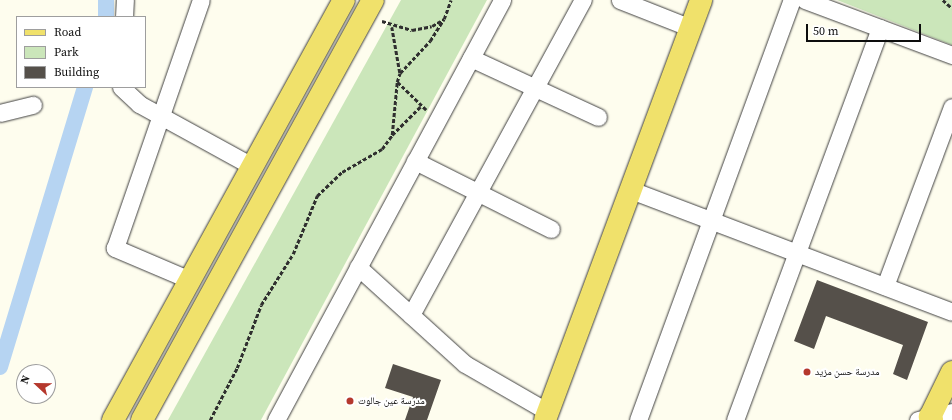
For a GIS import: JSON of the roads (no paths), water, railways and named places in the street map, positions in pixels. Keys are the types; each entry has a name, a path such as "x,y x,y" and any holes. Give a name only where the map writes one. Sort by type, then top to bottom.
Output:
{"main road":[{"path":"113,420 344,0"},
{"path":"547,416 701,0"},
{"path":"142,420 369,6"},
{"path":"927,419 952,372"}],"street":[{"path":"124,16 125,0"},
{"path":"190,280 116,248 201,0"},
{"path":"276,420 502,0"},
{"path":"411,315 476,192 536,88 583,0"},
{"path":"620,0 691,28"},
{"path":"638,420 710,220 792,0"},
{"path":"805,0 952,55"},
{"path":"735,420 880,28"},
{"path":"471,58 598,117"},
{"path":"122,88 161,116 252,166"},
{"path":"0,113 33,105"},
{"path":"885,286 952,107"},
{"path":"415,161 551,229"},
{"path":"631,190 952,312"},
{"path":"358,267 465,364 547,416"},
{"path":"927,419 952,412"}],"waterway":[{"path":"106,0 106,16"},
{"path":"0,367 85,88"}],"place":[{"name":"مدرسة حسن مزيد","path":"807,372"},
{"name":"مدرسة عين جالوت","path":"350,401"}]}
